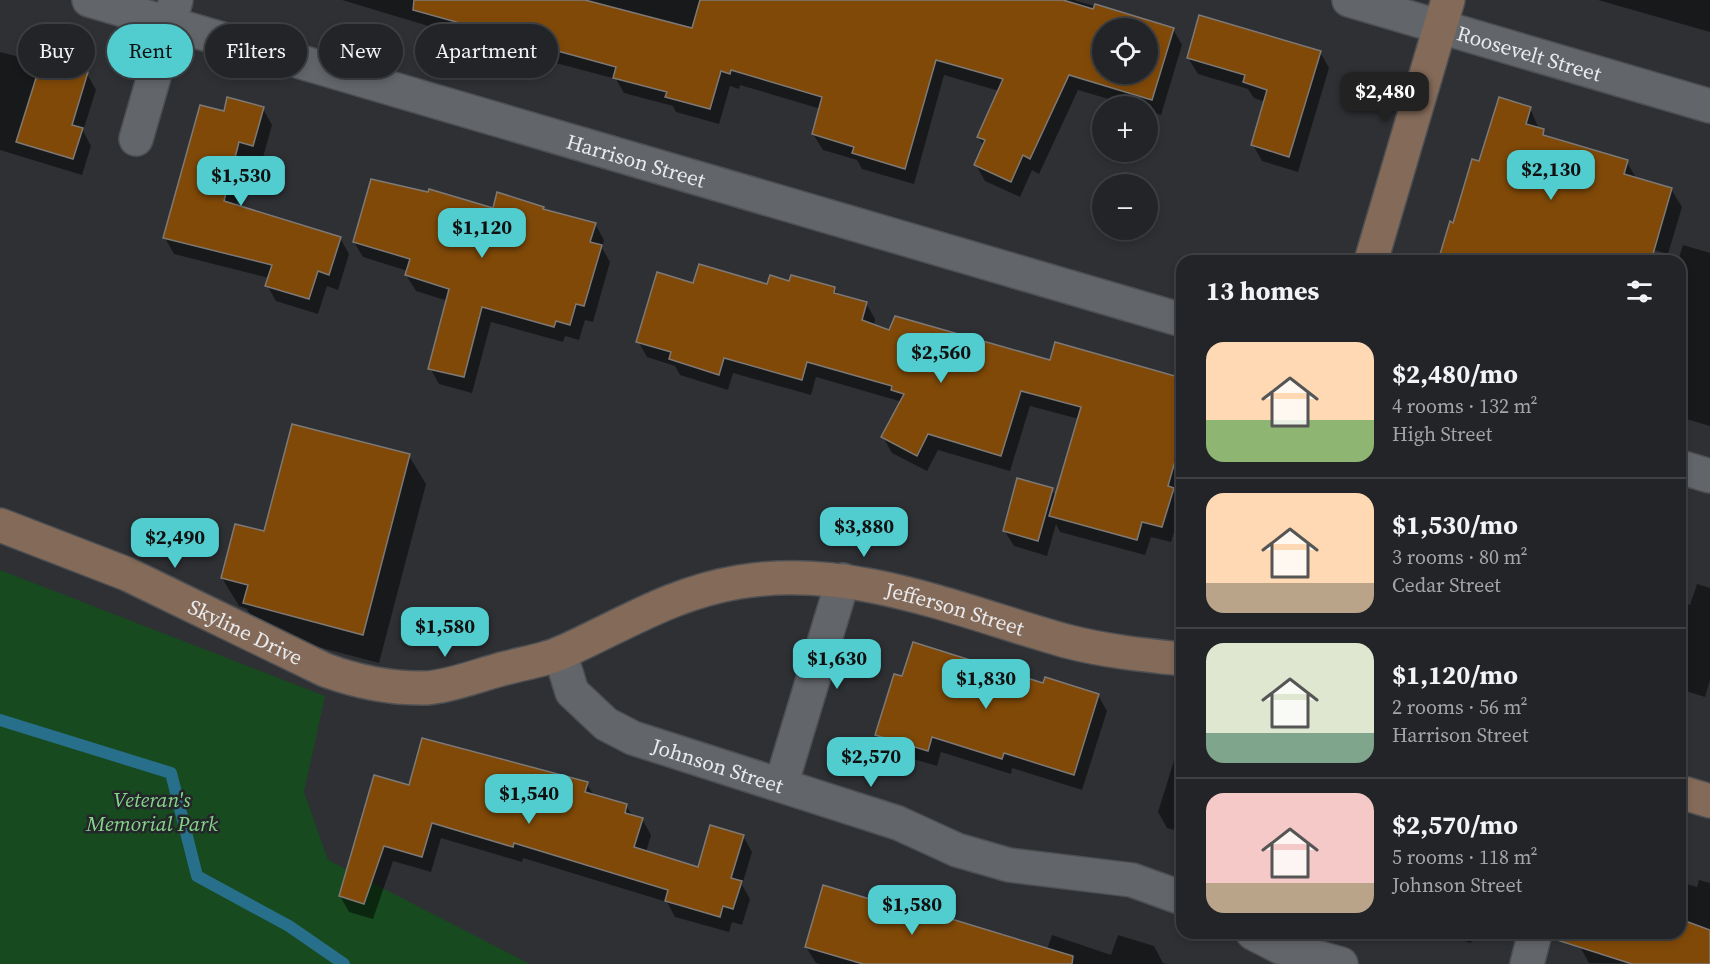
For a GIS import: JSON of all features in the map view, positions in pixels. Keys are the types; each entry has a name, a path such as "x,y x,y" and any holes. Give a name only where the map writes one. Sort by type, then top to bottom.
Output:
{"street":[{"name":"Harrison Street","path":"89,0 172,12 1176,318"},
{"name":"Roosevelt Street","path":"1349,0 1444,14 1710,106"},
{"path":"136,139 172,12"},
{"path":"1373,255 1444,14"},
{"path":"1686,469 1710,476"},
{"name":"Skyline Drive","path":"0,525 127,574 325,670 358,682 428,688 560,653"},
{"name":"Jefferson Street","path":"560,653 635,615 686,593 769,578 843,580 887,588 1068,641 1125,653 1176,658"},
{"path":"781,785 843,580"},
{"name":"Johnson Street","path":"560,653 572,692 606,724 633,738 898,824 957,850 1042,870 1132,880 1176,896"},
{"path":"1686,794 1710,801"},
{"path":"1265,939 1280,947 1341,964"},
{"path":"1527,964 1533,939"}],"green space":[{"name":"Veteran's Memorial Park","path":"0,570 325,696 304,792 328,860 530,964 0,964"}],"building":[{"path":"414,0 585,0 692,28 700,0 1063,0 1093,9 1095,4 1141,18 1092,18 1092,82 1069,75 1030,159 1023,155 1011,182 974,165 985,140 977,137 1003,79 936,60 905,169 852,153 854,147 812,134 822,97 731,70 730,74 721,71 710,109 665,97 667,92 613,78 616,67 558,51 558,24 463,24 413,10"},
{"path":"1199,15 1321,51 1289,157 1251,145 1267,90 1243,82 1245,75 1187,58"},
{"path":"1158,23 1174,28 1158,80"},
{"path":"36,78 86,78 72,125 83,128 73,159 16,142"},
{"path":"1099,84 1157,84 1153,96 1139,96"},
{"path":"227,97 264,107 253,146 239,142 224,201 341,237 329,275 318,271 309,299 265,286 272,265 163,238 200,105 224,111"},
{"path":"1499,97 1531,107 1526,124 1544,129 1543,135 1628,160 1624,174 1672,188 1653,255 1440,255 1450,221 1453,223 1472,159 1479,161"},
{"path":"371,179 428,192 429,189 493,208 497,192 544,207 543,209 596,223 590,242 602,245 584,306 576,304 570,325 556,321 554,327 482,307 464,377 428,369 449,289 405,275 410,259 353,242"},
{"path":"699,264 767,284 770,275 789,281 791,275 835,287 834,293 867,302 862,320 889,330 895,316 1050,360 1055,342 1176,376 1176,457 1168,486 1174,488 1162,527 1142,522 1137,540 1049,516 1081,407 1021,391 1001,456 928,434 917,456 881,437 904,394 891,390 892,386 807,362 802,380 724,358 719,375 669,359 671,352 636,342 657,272 693,283"},
{"path":"292,424 410,454 363,635 243,603 248,585 221,578 235,524 264,531"},
{"path":"1017,478 1053,488 1038,541 1003,531"},
{"path":"913,642 1043,683 1045,677 1099,694 1074,775 1004,753 1002,759 932,737 928,751 875,735 894,674 902,676"},
{"path":"422,738 588,782 585,792 627,804 625,813 643,818 634,847 698,867 710,825 744,835 731,878 742,881 733,909 723,906 720,917 665,901 668,890 514,843 513,847 432,823 422,857 384,846 364,904 339,896 374,775 409,785"},
{"path":"823,885 893,906 896,898 949,914 948,918 1073,956 1072,964 863,964 805,947"},
{"path":"1686,921 1710,930 1710,964 1632,964 1557,940 1686,939"}],"waterway":[{"path":"0,720 171,773 197,876 289,926 344,964"}]}
